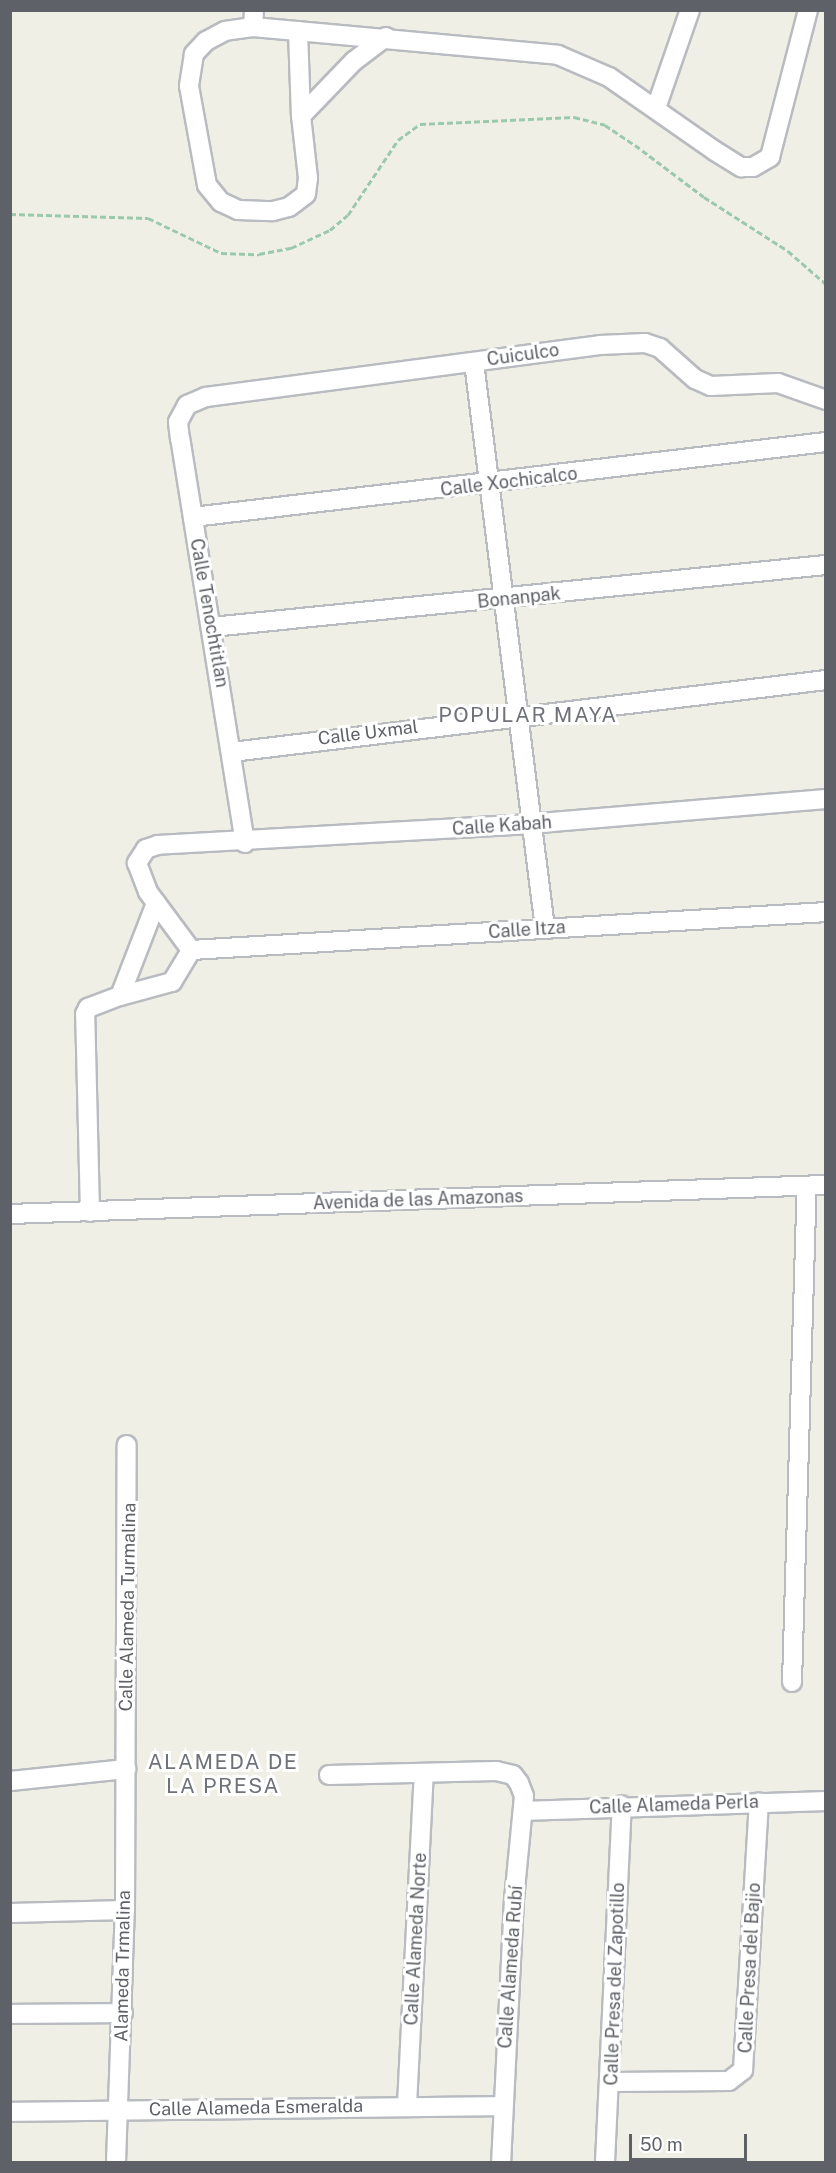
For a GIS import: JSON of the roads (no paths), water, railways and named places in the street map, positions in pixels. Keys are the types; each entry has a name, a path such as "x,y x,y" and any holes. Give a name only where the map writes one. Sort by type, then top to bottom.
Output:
{"street":[{"path":"656,108 690,10"},
{"path":"298,31 301,116 308,178 306,194 289,207 273,211 238,210 221,202 207,185 195,131 189,86 194,54 206,41 253,19 298,31 386,37 558,55 609,77 741,167 762,165 770,158 808,10"},
{"path":"301,116 354,61 386,37"},
{"name":"Cuiculco","path":"206,397 600,345 645,343 660,348 695,379 711,386 778,382 825,400"},
{"path":"474,362 506,600 516,716 544,929"},
{"name":"Calle Tenochtitlan","path":"206,397 187,405 178,422 245,843"},
{"name":"Calle Xochicalco","path":"193,517 491,484 825,442"},
{"name":"Bonanpak","path":"212,627 506,600 825,565"},
{"name":"Calle Uxmal","path":"232,752 825,680"},
{"name":"Calle Kabah","path":"156,903 137,863 146,849 178,843 245,843 531,824 825,799"},
{"path":"90,1212 85,1014 88,1008 120,996 172,982 191,950 156,903"},
{"path":"120,996 156,903"},
{"name":"Calle Itza","path":"191,950 825,912"},
{"path":"792,1682 796,1455 816,1186"},
{"name":"Avenida de las Amazonas","path":"10,1214 816,1186"},
{"name":"Calle Alameda Turmalina","path":"126,1769 127,1445"},
{"path":"10,1781 126,1769"},
{"name":"Alameda Trmalina","path":"116,2163 123,2013 126,1769"},
{"name":"Calle Alameda Rubí","path":"424,1773 496,1771 513,1775 524,1796 502,2106 501,2163"},
{"path":"329,1775 424,1773"},
{"name":"Calle Alameda Norte","path":"407,2105 424,1773"},
{"name":"Calle Alameda Perla","path":"523,1811 622,1805 825,1801"},
{"name":"Calle Presa del Bajio","path":"611,2082 729,2081 742,2070 759,1802"},
{"name":"Calle Presa del Zapotillo","path":"605,2163 611,2082 622,1805"},
{"path":"10,1913 125,1910"},
{"path":"10,2014 123,2013"},
{"name":"Calle Alameda Esmeralda","path":"10,2112 407,2105 502,2106"}],"district":[{"name":"POPULAR MAYA","path":"528,715"},
{"name":"ALAMEDA DE LA PRESA","path":"223,1774"}]}
